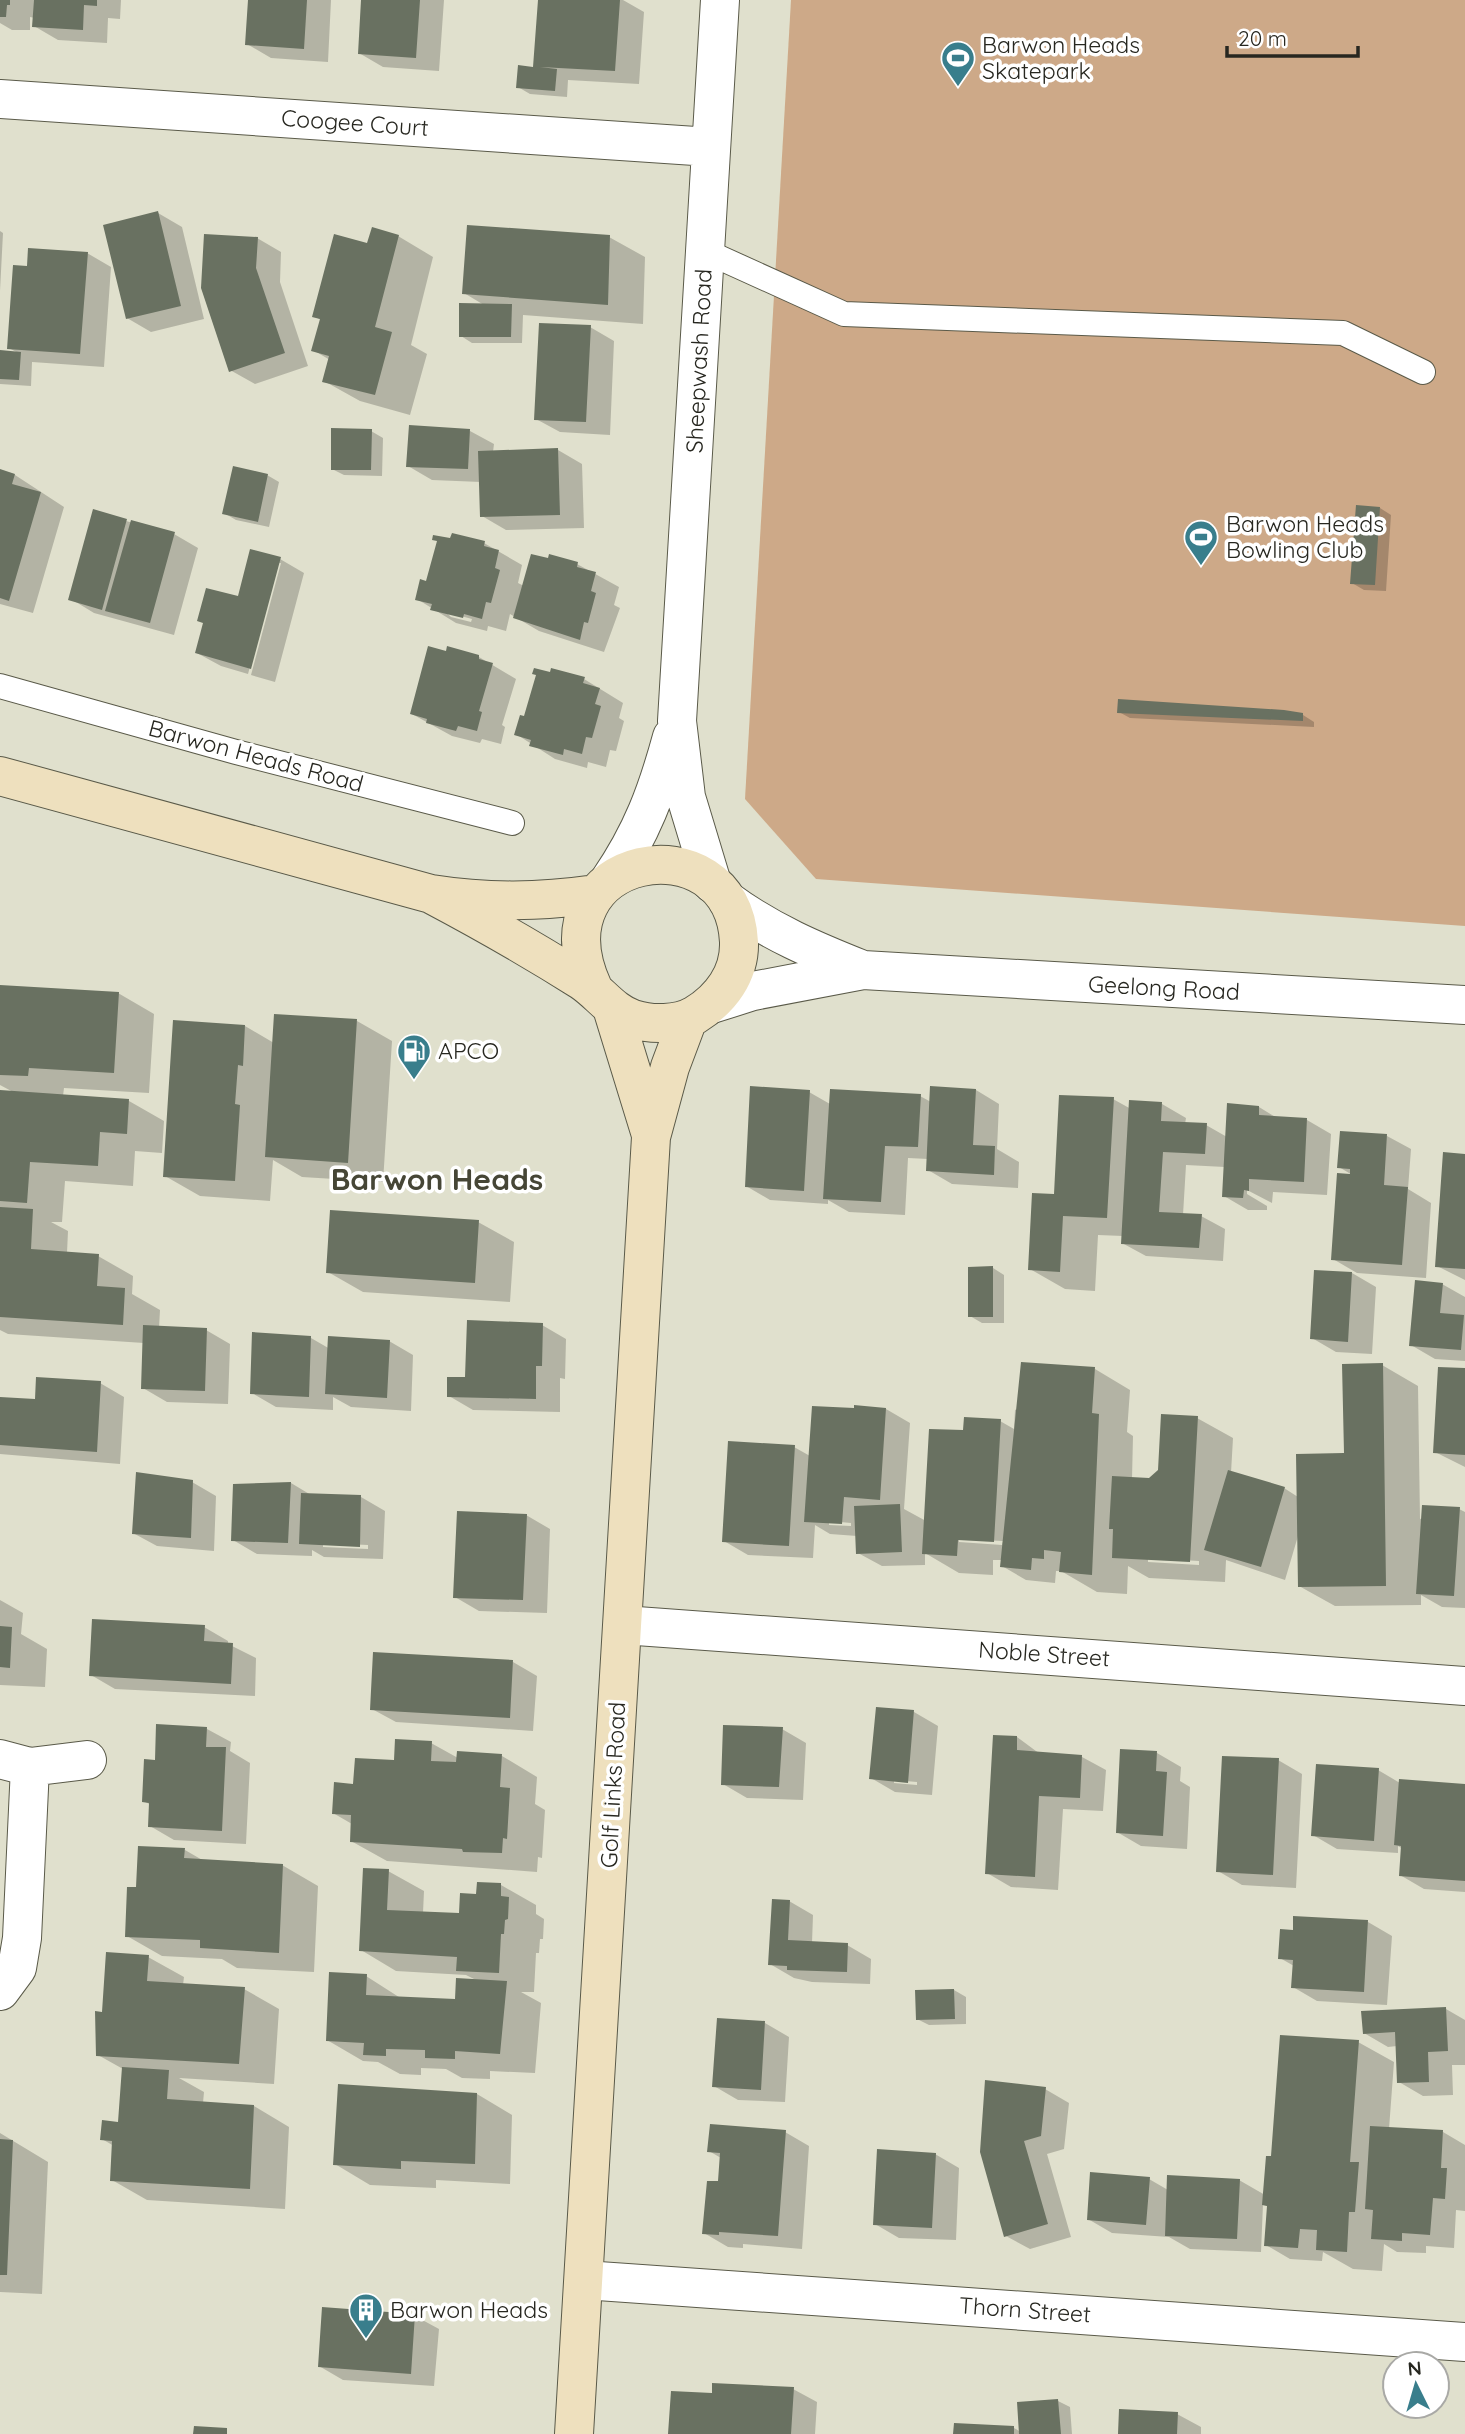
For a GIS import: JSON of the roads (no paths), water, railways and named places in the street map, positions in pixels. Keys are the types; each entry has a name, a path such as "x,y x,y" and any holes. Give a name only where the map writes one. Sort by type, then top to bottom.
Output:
{"main road":[{"path":"0,776 430,894 494,902 542,902 602,888 633,868 661,863 688,869 720,892 738,926 739,954 731,981 700,1011 660,1023 633,1019 495,928 430,894"},
{"path":"602,888 587,908 580,935 581,963 603,998"},
{"name":"Golf Links Road","path":"603,998 651,1137"},
{"name":"Golf Links Road","path":"574,2434 651,1137 670,1067 700,1011"}],"street":[{"name":"Sheepwash Road","path":"720,0 677,721 686,797 720,892"},
{"name":"Coogee Court","path":"0,99 710,147"},
{"name":"Sheepwash Road","path":"602,888 634,844 656,797 677,721"},
{"name":"Geelong Road","path":"720,892 753,920 799,945 863,971"},
{"name":"Geelong Road","path":"700,1011 753,991 863,971 1465,1005"},
{"name":"Noble Street","path":"622,1625 1465,1686"},
{"path":"0,1991 17,1968 22,1938 15,1763 88,1760"},
{"name":"Thorn Street","path":"584,2280 1465,2342"}],"lane":[{"path":"705,251 844,314 1343,333 1423,372"},
{"name":"Barwon Heads Road","path":"0,686 236,752 512,823"}],"place":[{"name":"Barwon Heads Skatepark","path":"958,88"},
{"name":"Barwon Heads Bowling Club","path":"1201,567"},
{"name":"APCO","path":"414,1081"},
{"name":"Barwon Heads","path":"366,2340"}],"district":[{"name":"Barwon Heads","path":"437,1180"}]}
